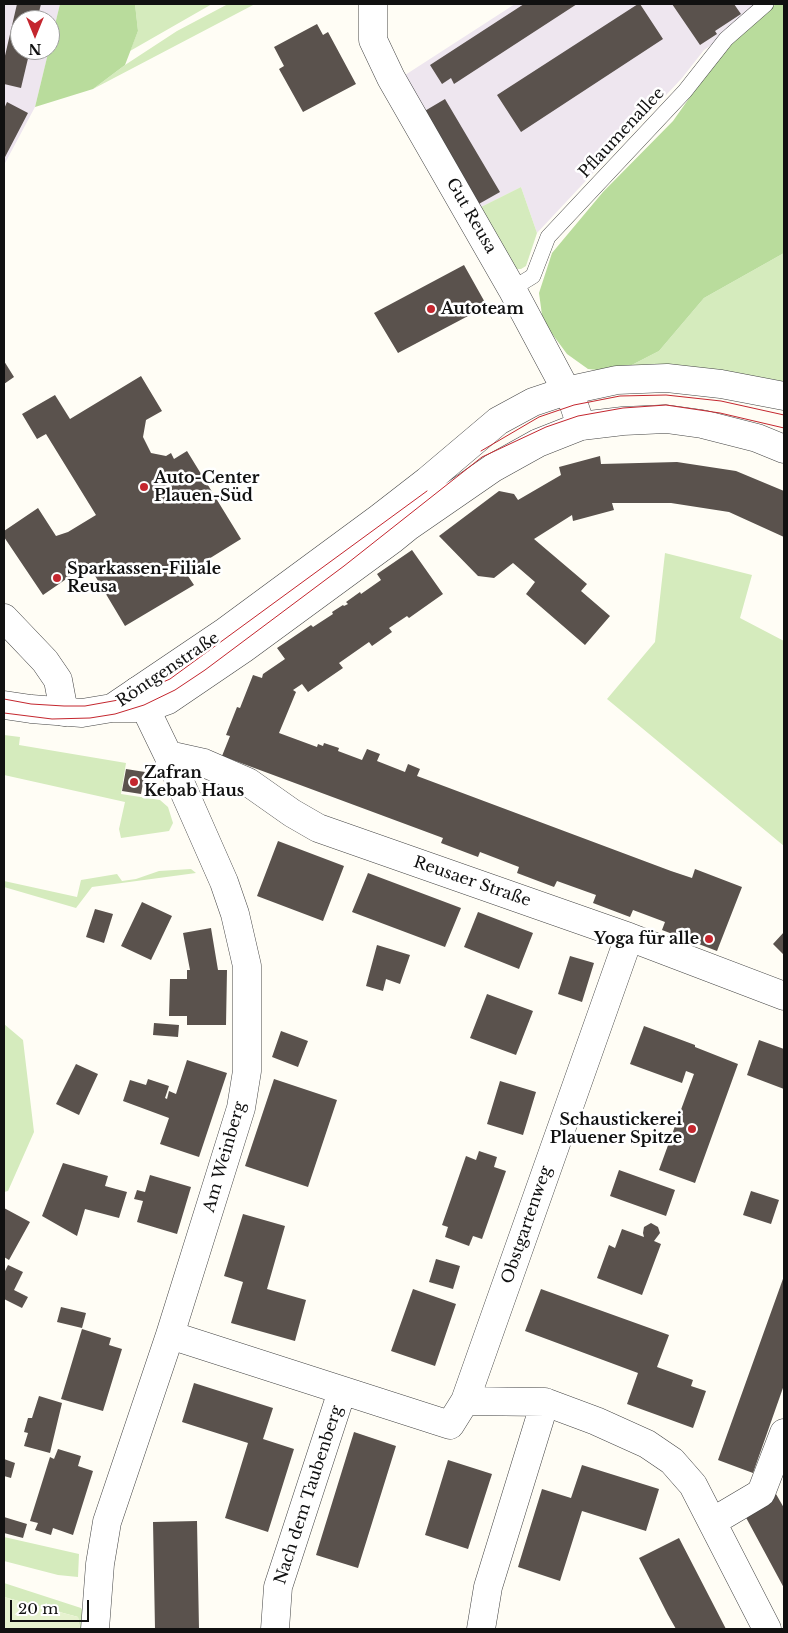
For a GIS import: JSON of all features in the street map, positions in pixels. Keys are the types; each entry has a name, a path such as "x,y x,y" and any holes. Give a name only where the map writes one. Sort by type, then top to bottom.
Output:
{"street":[{"name":"Gut Reusa","path":"373,4 372,40 512,289 574,405 581,426"},
{"name":"Röntgenstraße","path":"141,699 226,631 427,481 498,421 533,402 566,391 617,380 667,378 721,384 784,396"},
{"name":"Röntgenstraße","path":"64,712 97,711 141,699 168,700 197,682 393,540 409,526 493,468 538,443 581,426 666,419 702,424 757,438 784,448"},
{"path":"4,618 45,661 58,680 64,712 31,710 4,705"},
{"name":"Am Weinberg","path":"95,1629 100,1564 107,1522 170,1335 241,1108 247,1071 247,966 235,914 224,882 141,699"},
{"name":"Reusaer Straße","path":"168,755 204,763 248,782 292,813 318,828 629,937 784,996"},
{"name":"Obstgartenweg","path":"465,1400 629,937"},
{"name":"Nach dem Taubenberg","path":"170,1335 450,1424 465,1400"},
{"name":"Nach dem Taubenberg","path":"275,1629 278,1587 342,1391"},
{"path":"465,1400 545,1402 648,1444 672,1461 693,1485 767,1629"},
{"path":"481,1629 488,1587 545,1402"},
{"path":"712,1522 761,1493 784,1433"}],"lane":[{"name":"Pflaumenallee","path":"512,289 533,276 548,237 685,92 726,39 766,4"}],"shaded area":[{"path":"4,4 60,4 59,10 10,10 10,60 47,60 35,107 4,165"},
{"path":"515,4 773,4 704,50 682,78 537,233 521,187 479,208 402,77"}],"green space":[{"path":"60,4 135,4 138,31 125,65 93,89 35,107 46,60 60,60"},
{"path":"135,4 212,4 130,51 138,31"},
{"path":"228,4 255,4 93,89 125,65 177,31"},
{"path":"776,4 784,4 784,253 704,298 659,351 618,372 588,369 567,354 550,331 542,315 539,293 552,253 603,192 673,121 729,42"},
{"path":"521,187 537,233 526,266 517,269 513,266 479,208"},
{"path":"784,253 784,383 709,369 655,367 618,372 659,351 704,298"},
{"path":"665,553 752,575 740,618 784,641 784,846 607,699 655,642"},
{"path":"4,735 20,737 19,745 126,763 121,794 160,800 168,807 173,823 169,831 121,838 119,829 125,802 4,775"},
{"path":"191,869 196,873 92,887 76,908 4,887 4,881 77,897 81,880 117,874 122,881 136,879 159,871"},
{"path":"4,1024 23,1040 34,1132 8,1191 4,1192"},
{"path":"4,1537 79,1554 78,1577 58,1575 4,1561"},
{"path":"4,1583 81,1608 85,1613 85,1629 80,1629 78,1617 4,1597"},
{"path":"4,1597 78,1617 80,1629 4,1629"}],"building":[{"path":"17,4 41,4 40,10 16,10"},
{"path":"524,4 577,4 454,84 451,78 442,84 430,65"},
{"path":"640,4 663,39 521,132 497,95"},
{"path":"672,4 734,4 741,14 715,31 717,34 700,45"},
{"path":"317,24 323,35 328,32 356,84 303,112 279,69 284,66 274,47"},
{"path":"10,34 10,60 28,60 21,88 4,84 4,60"},
{"path":"445,99 500,192 477,205 423,112"},
{"path":"7,102 28,113 4,159 4,109"},
{"name":"Autoteam","path":"464,265 487,306 398,353 374,313"},
{"path":"4,361 14,377 4,384"},
{"name":"Auto-Center Plauen-Süd","path":"141,376 162,411 146,420 143,437 151,453 166,456 171,453 174,459 187,451 241,539 186,573 194,585 125,626 88,564 43,595 4,537 4,531 38,508 56,536 68,532 96,515 46,434 37,439 22,414 55,395 70,419"},
{"path":"600,456 601,464 677,462 736,471 784,491 784,537 729,512 671,503 612,503 614,510 573,521 572,515 534,539 587,584 581,591 610,616 585,645 526,594 535,582 513,563 494,578 478,576 439,536 499,491 514,494 518,500 561,475 559,467"},
{"path":"412,550 443,594 409,618 407,616 389,628 392,632 372,646 369,642 339,663 343,668 308,692 302,684 293,690 296,692 279,733 317,747 318,744 323,746 324,743 339,748 338,751 362,760 367,749 380,754 377,761 405,772 408,764 420,769 417,776 671,871 692,878 695,869 742,887 717,951 662,930 665,922 633,910 630,917 593,903 596,895 557,881 554,887 517,873 519,867 480,852 478,857 441,843 443,838 222,756 230,736 226,735 237,707 240,708 253,675 262,678 263,674 285,659 277,648 311,625 313,627 333,614 332,612 343,605 348,604 346,602 381,580 377,574"},
{"name":"Zafran Kebab Haus","path":"126,769 145,772 141,794 122,791"},
{"path":"278,841 344,866 323,921 257,896"},
{"path":"368,873 461,908 445,947 352,912"},
{"path":"142,902 172,916 151,960 121,946"},
{"path":"95,909 113,914 104,943 86,937"},
{"path":"478,912 533,933 519,969 464,947"},
{"path":"211,928 218,970 227,970 226,1025 187,1025 187,1016 169,1016 170,979 187,979 187,970 190,970 183,933"},
{"path":"784,932 784,955 773,944"},
{"path":"377,945 410,955 400,984 386,979 383,991 366,986"},
{"path":"570,956 594,963 582,1002 558,994"},
{"path":"487,994 533,1011 516,1055 470,1038"},
{"path":"154,1023 179,1025 178,1037 153,1035"},
{"path":"644,1026 738,1064 695,1183 659,1170 694,1074 686,1071 682,1083 630,1064"},
{"path":"281,1031 308,1041 298,1067 272,1057"},
{"path":"759,1040 784,1049 784,1089 747,1075"},
{"path":"187,1060 227,1073 199,1157 160,1144 169,1118 123,1101 130,1080 146,1085 148,1079 169,1086 165,1098 167,1099 169,1091 176,1094"},
{"path":"76,1064 98,1074 79,1115 56,1104"},
{"path":"274,1079 337,1100 308,1187 245,1166"},
{"path":"500,1081 536,1092 523,1135 487,1124"},
{"path":"479,1151 497,1157 494,1167 506,1171 482,1239 473,1236 469,1246 445,1237 448,1227 442,1225 466,1156 476,1160"},
{"path":"63,1163 108,1176 105,1186 127,1192 119,1218 85,1209 77,1236 42,1216"},
{"path":"619,1170 675,1190 666,1216 610,1196"},
{"path":"150,1175 191,1187 177,1234 137,1222 143,1201 134,1199 137,1190 145,1192"},
{"path":"751,1191 779,1200 771,1224 743,1215"},
{"path":"4,1208 30,1222 9,1260 4,1257"},
{"path":"243,1214 285,1226 267,1289 306,1300 295,1341 231,1323 243,1282 224,1276"},
{"path":"651,1223 658,1227 660,1233 654,1241 661,1244 642,1295 597,1278 609,1245 615,1248 622,1229 644,1237 644,1227"},
{"path":"436,1259 460,1266 453,1289 429,1282"},
{"path":"8,1265 23,1272 14,1290 28,1297 22,1308 4,1299 4,1273"},
{"path":"784,1276 784,1385 753,1473 718,1460"},
{"path":"413,1289 456,1304 435,1366 391,1351"},
{"path":"541,1289 669,1335 657,1367 693,1380 691,1386 706,1391 693,1428 627,1404 638,1373 525,1331"},
{"path":"61,1307 86,1313 82,1328 57,1322"},
{"path":"82,1329 111,1338 109,1345 122,1349 103,1411 61,1399"},
{"path":"194,1383 273,1408 263,1439 294,1449 268,1532 225,1518 248,1443 182,1422"},
{"path":"39,1396 62,1403 50,1453 24,1446 28,1433 24,1432 28,1418 32,1418"},
{"path":"354,1432 396,1446 358,1568 316,1555"},
{"path":"58,1449 81,1456 78,1466 93,1471 73,1535 53,1528 51,1535 35,1530 38,1523 30,1521 50,1457 54,1459"},
{"path":"4,1459 15,1463 11,1478 4,1476"},
{"path":"448,1460 492,1474 468,1549 425,1535"},
{"path":"582,1465 659,1489 646,1531 582,1511 560,1581 518,1567 542,1489 571,1498"},
{"path":"776,1494 784,1508 784,1588 743,1512"},
{"path":"4,1517 27,1524 23,1538 4,1533"},
{"path":"197,1521 199,1629 155,1629 153,1522"},
{"path":"679,1538 726,1629 676,1629 668,1615 639,1558"}],"tram line":[{"path":"481,451 539,417 574,405 620,396 666,395 721,401 784,415"},
{"path":"4,713 52,719 90,718 115,714 144,705 175,690 205,670 344,566 482,457 546,427 578,416 623,408 666,405 720,413 784,428"},
{"path":"4,699 31,704 85,706 124,699 170,679 427,491"}],"place":[{"name":"Autoteam","path":"431,309"},
{"name":"Auto-Center Plauen-Süd","path":"144,487"},
{"name":"Sparkassen-Filiale Reusa","path":"57,578"},
{"name":"Zafran Kebab Haus","path":"134,782"},
{"name":"Yoga für alle","path":"709,939"},
{"name":"Schaustickerei Plauener Spitze","path":"692,1129"}]}
